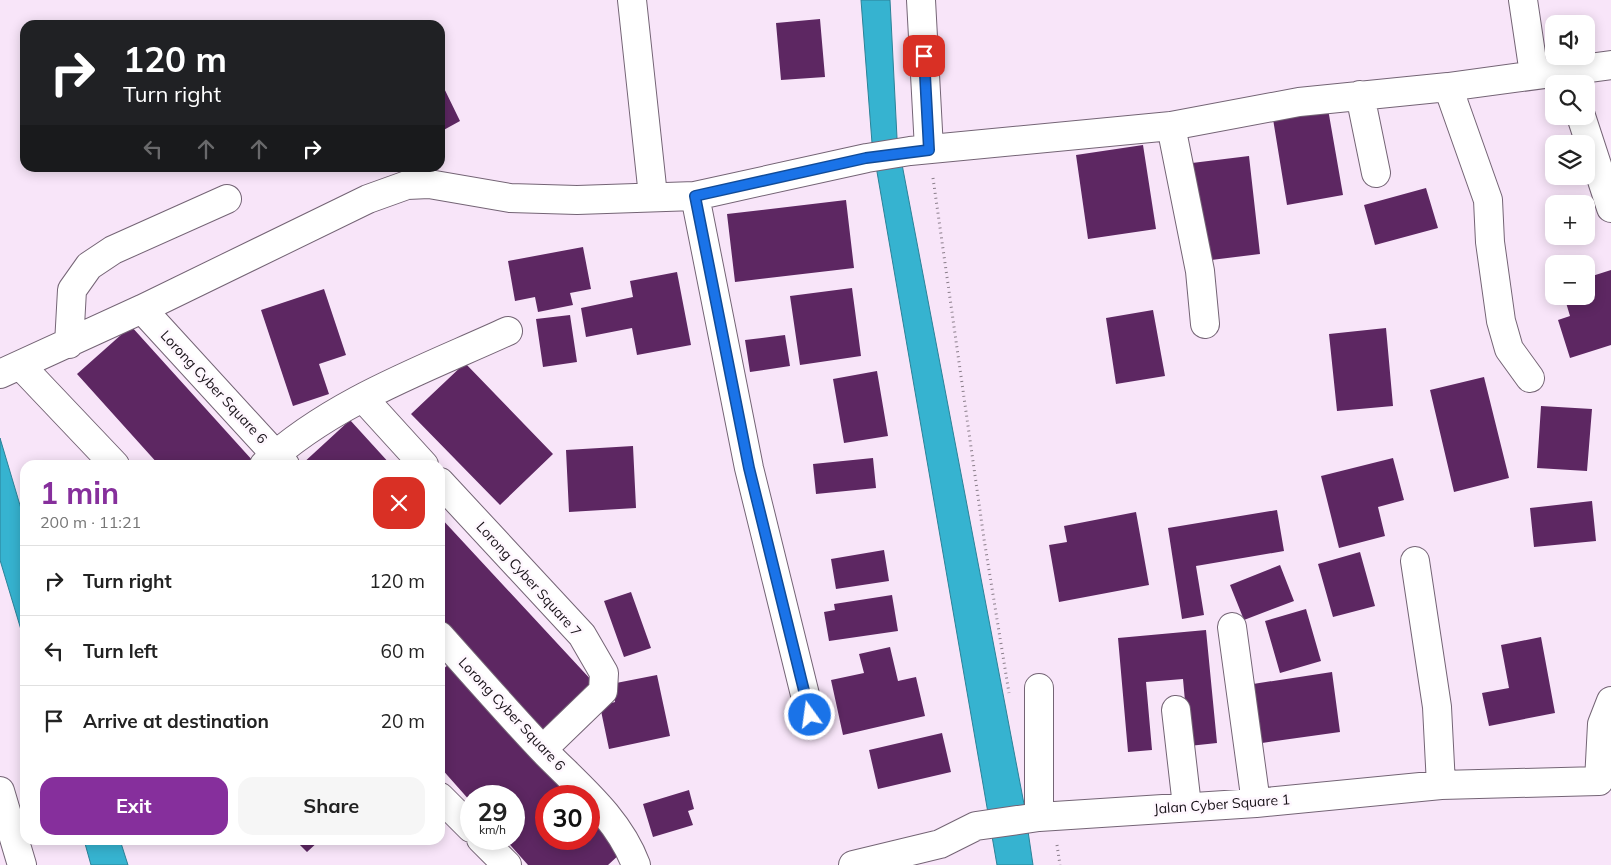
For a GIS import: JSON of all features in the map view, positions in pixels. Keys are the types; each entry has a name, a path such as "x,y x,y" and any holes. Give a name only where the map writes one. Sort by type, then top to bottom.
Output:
{"street":[{"path":"632,0 654,196"},
{"path":"919,150 921,0"},
{"path":"1523,0 1534,74"},
{"path":"1576,75 1611,65"},
{"path":"109,460 10,370 69,344 368,199 407,185 448,186 510,198 577,200 695,196 866,158 919,150 1171,126 1299,102 1448,87 1534,74 1546,75"},
{"path":"1448,87 1488,200 1490,242 1501,321 1509,350 1530,378"},
{"path":"1360,95 1376,173"},
{"path":"1584,125 1611,208"},
{"path":"1171,126 1200,271 1205,324"},
{"path":"695,196 749,468 810,715"},
{"path":"69,344 72,290 88,266 113,250 227,199"},
{"name":"Lorong Cyber Square 6","path":"142,309 274,460"},
{"path":"276,460 317,424 363,398 508,331"},
{"path":"363,398 419,460"},
{"name":"Lorong Cyber Square 7","path":"445,487 582,635 604,673 603,691 543,749"},
{"path":"1415,561 1437,707 1441,785"},
{"path":"1232,627 1256,803"},
{"name":"Lorong Cyber Square 6","path":"445,641 543,749 600,807 616,826 629,846 636,865"},
{"path":"1031,819 1039,688"},
{"path":"1605,787 1602,724 1611,701"},
{"path":"1176,710 1187,806"},
{"name":"Jalan Cyber Square 1","path":"853,865 942,854 976,826 1031,819 1187,806 1256,803 1441,785 1605,787"},
{"path":"0,791 22,865"},
{"path":"445,802 460,817"},
{"path":"493,850 507,865"}],"path":[{"path":"919,150 1011,698"}],"water":[{"path":"861,0 890,0 897,138 1024,804 1033,865 997,865 872,143"},
{"path":"0,438 20,505 20,626 0,560"},
{"path":"85,845 122,845 128,865 91,865"}],"building":[{"path":"820,19 825,77 781,80 776,23"},
{"path":"445,90 460,121 445,129"},
{"path":"1328,109 1343,195 1287,205 1273,119"},
{"path":"1143,145 1156,229 1088,239 1076,155"},
{"path":"1249,156 1260,254 1203,261 1192,163"},
{"path":"1426,188 1438,228 1375,245 1364,205"},
{"path":"846,200 854,268 735,282 727,214"},
{"path":"583,247 591,289 570,293 573,305 538,312 535,297 515,301 508,261"},
{"path":"1611,270 1611,345 1570,358 1558,320 1570,316 1567,305 1595,305 1595,275"},
{"path":"677,272 691,345 637,355 632,328 586,337 581,308 633,297 630,281"},
{"path":"852,288 861,356 800,365 790,296"},
{"path":"324,289 346,355 319,364 329,394 293,406 261,310"},
{"path":"1153,310 1165,376 1116,384 1106,318"},
{"path":"570,315 577,362 543,367 536,319"},
{"path":"131,326 252,460 154,460 77,374"},
{"path":"1386,328 1393,406 1337,411 1329,334"},
{"path":"785,335 790,366 750,372 745,340"},
{"path":"465,363 553,454 500,505 411,414"},
{"path":"877,371 888,436 844,443 833,379"},
{"path":"1484,377 1509,478 1454,492 1430,390"},
{"path":"1541,406 1592,409 1587,471 1537,468"},
{"path":"350,420 386,460 306,460"},
{"path":"633,446 636,508 569,512 566,450"},
{"path":"873,458 876,488 816,494 813,464"},
{"path":"1393,458 1404,500 1378,507 1385,536 1339,548 1321,476"},
{"path":"1592,501 1596,541 1534,547 1530,508"},
{"path":"1277,510 1284,551 1196,566 1204,615 1182,619 1168,528"},
{"path":"1136,512 1149,585 1059,602 1049,545 1067,542 1064,526"},
{"path":"445,522 594,683 540,734 445,632"},
{"path":"884,550 889,581 836,589 831,559"},
{"path":"1360,552 1375,606 1333,617 1318,564"},
{"path":"1280,565 1294,601 1244,620 1230,585"},
{"path":"631,592 651,648 624,657 604,601"},
{"path":"892,595 898,631 829,641 824,612 835,610 834,604"},
{"path":"1306,609 1321,661 1280,673 1265,621"},
{"path":"1206,630 1217,743 1189,746 1183,679 1146,682 1152,750 1128,752 1118,638"},
{"path":"1541,637 1555,713 1489,726 1482,693 1509,688 1501,645"},
{"path":"890,647 898,681 916,677 925,716 843,735 831,680 864,673 859,654"},
{"path":"450,663 560,785 535,785 535,850 600,850 600,829 621,853 608,865 528,865 515,850 525,850 525,785 460,785 460,790 445,773 445,668"},
{"path":"1332,672 1340,732 1262,743 1253,684"},
{"path":"657,675 670,736 609,749 600,706 615,702 611,684"},
{"path":"942,733 951,772 878,789 869,750"},
{"path":"689,790 694,809 688,811 693,825 653,837 643,804"},
{"path":"300,845 315,845 307,852"}],"route":[{"path":"810,715 749,468 695,196 866,158 929,150 924,56"}]}
